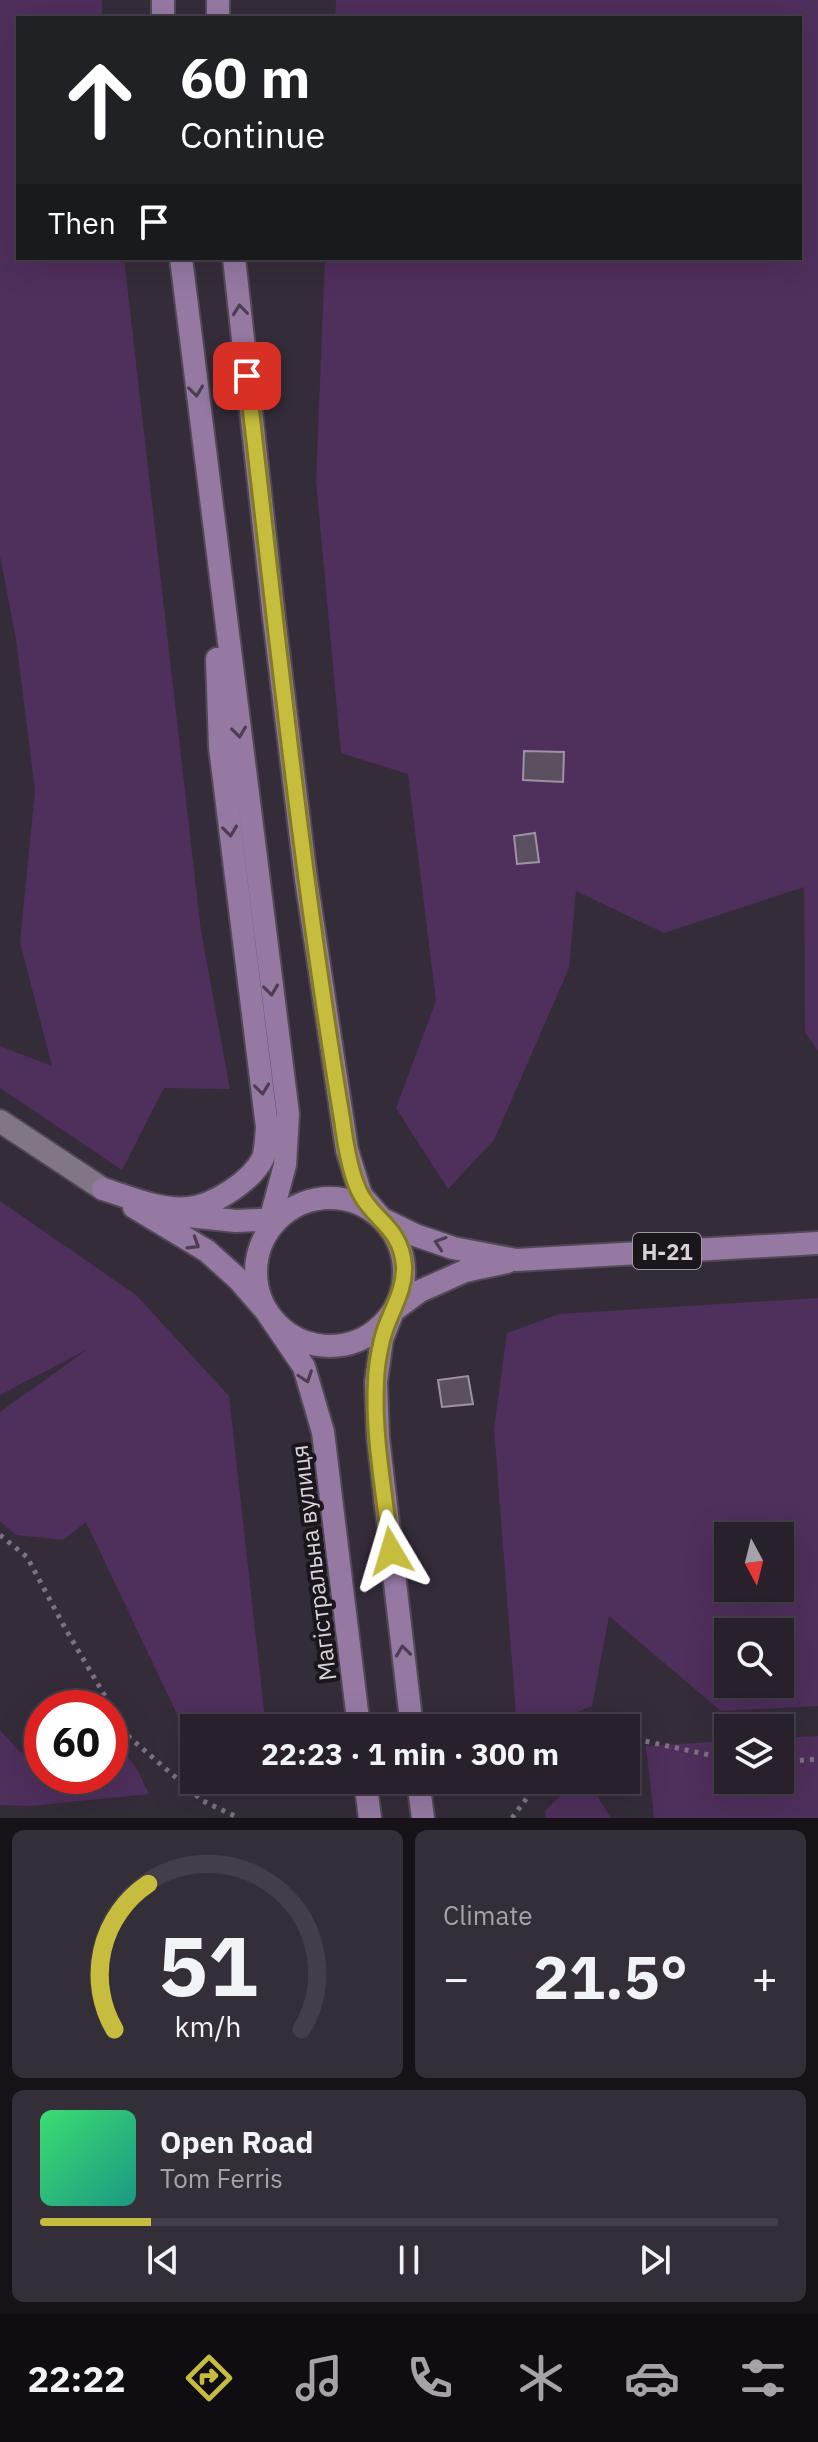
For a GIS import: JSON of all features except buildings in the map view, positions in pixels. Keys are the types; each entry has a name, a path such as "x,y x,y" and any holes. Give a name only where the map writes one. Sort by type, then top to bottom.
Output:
{"main road":[{"path":"181,260 288,1114 285,1165 272,1225 260,1247 256,1271 259,1295 266,1311"},
{"path":"234,260 306,879 334,1077 347,1150 361,1195 382,1219 400,1248 404,1264 400,1296 382,1339 376,1382 378,1437 410,1714"},
{"path":"141,1201 188,1209 219,1199 244,1181 263,1157 267,1127 220,747 214,530"},
{"path":"103,1189 181,1215 272,1225 306,1201 338,1198 355,1202 415,1235 453,1248 516,1260"},
{"path":"103,1189 207,1251 238,1279 276,1323 304,1341 337,1346 354,1342 382,1325 393,1311"},
{"name":"Н-21","path":"393,1311 420,1291 465,1271 516,1260 818,1243"},
{"name":"Магістральна вулиця","path":"266,1311 304,1367 323,1432 357,1714"},
{"path":"367,1794 370,1818"},
{"path":"420,1794 423,1818"}],"street":[{"path":"0,1121 103,1189"}],"path":[{"path":"0,1535 27,1557 129,1737 203,1801 239,1818"},
{"path":"640,1740 714,1756"},
{"path":"794,1761 818,1759"},
{"path":"512,1818 530,1794"}],"shaded area":[{"path":"0,0 102,0 102,16 16,16 16,260 124,260 201,931 230,1089 164,1088 122,1170 0,1088 0,1046 52,1066 20,942 35,790 16,640 0,556"},
{"path":"336,0 818,0 818,1051 805,1032 804,887 664,933 576,891 569,968 494,1140 448,1189 396,1108 436,1001 408,774 341,753 316,481 325,260 802,260 802,16 335,16"},
{"path":"0,1201 136,1295 229,1396 264,1714 180,1714 180,1720 86,1522 63,1540 16,1535 0,1521 0,1412 88,1349 0,1395"},
{"path":"818,1298 818,1706 721,1711 609,1616 592,1706 571,1714 516,1714 494,1429 507,1333 559,1314"},
{"path":"0,1730 24,1754 24,1794 128,1794 128,1757 149,1794 29,1806 0,1805"},
{"path":"818,1736 818,1818 654,1818 646,1746 714,1742 714,1794 794,1794 794,1737"},
{"path":"562,1794 596,1794 611,1818 546,1818 545,1811"}],"route":[{"path":"247,376 306,879 334,1077 347,1150 361,1195 393,1233 404,1264 400,1296 382,1339 376,1382 378,1437 391,1551"}]}
